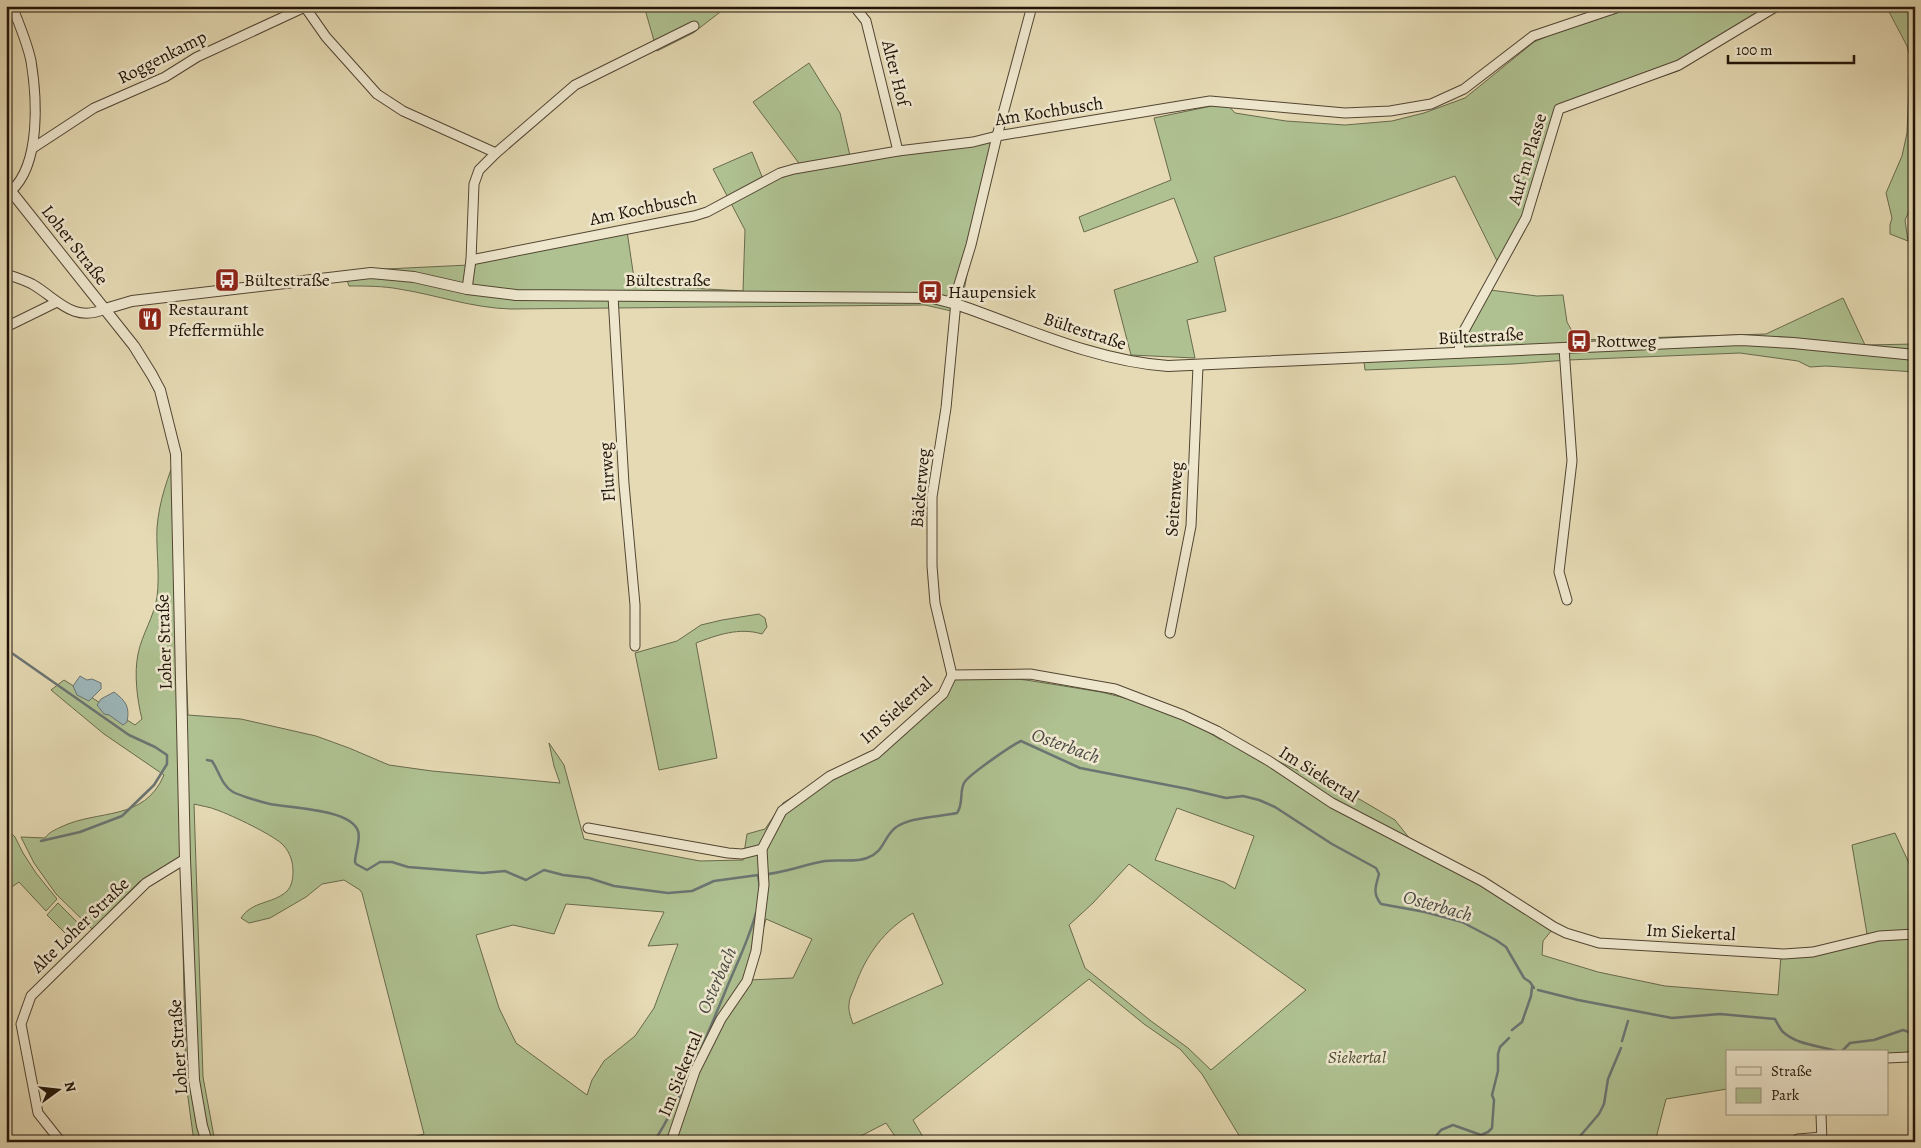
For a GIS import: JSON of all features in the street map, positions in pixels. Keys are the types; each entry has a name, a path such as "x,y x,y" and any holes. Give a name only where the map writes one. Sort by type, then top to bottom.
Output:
{"street":[{"name":"Loher Straße","path":"12,6 26,42 31,62 34,106 33,148 22,179 9,188 134,346 160,390 176,454 185,859 194,1080 202,1126 207,1142"},
{"name":"Alter Hof","path":"854,6 866,21 898,151"},
{"path":"956,304 957,291 971,246 997,136 1032,6"},
{"name":"Am Kochbusch","path":"471,260 694,216 707,212 780,173 898,151 973,142 997,136 1210,101 1345,113 1390,111 1430,104 1464,89 1533,36 1622,6"},
{"name":"Auf'm Plasse","path":"1459,353 1460,338 1526,218 1559,108 1679,65 1777,6"},
{"name":"Roggenkamp","path":"33,148 94,108 165,77 197,56 305,7 326,37 377,94 403,111 496,153"},
{"path":"467,290 471,260 474,184 479,170 575,84 694,26"},
{"name":"Bültestraße","path":"105,309 132,301 371,273 414,277 467,290 516,295 921,297 956,304 1098,354 1141,364 1198,366 1741,340 1915,354"},
{"path":"6,274 31,284 77,312 86,315 105,309"},
{"name":"Flurweg","path":"613,296 624,484 634,605 635,646"},
{"path":"6,327 58,302"},
{"name":"Bäckerweg","path":"952,675 935,604 932,566 932,497 946,408 956,304"},
{"path":"1564,348 1572,461 1559,572 1567,600"},
{"name":"Seitenweg","path":"1170,633 1191,526 1198,366"},
{"name":"Im Siekertal","path":"671,1142 695,1071 721,1019 747,981 756,951 764,874 762,849 782,811 830,776 876,754 943,694 952,675 1030,674 1116,689 1183,715 1217,731 1268,761 1332,803 1482,881 1554,927 1566,933 1599,943 1784,954 1813,952 1879,936 1915,934"},
{"path":"588,828 728,853 742,854 762,849"},
{"name":"Alte Loher Straße","path":"61,1142 38,1113 20,1024 31,996 146,883 185,859"},
{"path":"1888,1058 1909,1058"},
{"path":"1793,1142 1798,1139 1822,1140 1821,1116"}],"green space":[{"path":"644,6 728,6 693,33 657,51"},
{"path":"1615,6 1783,6 1678,71 1562,110 1540,189 1526,224 1501,269 1455,176 1341,216 1214,257 1226,311 1187,320 1195,358 1131,355 1114,290 1198,262 1174,198 1084,232 1079,217 1171,180 1154,118 1226,103 1235,113 1286,121 1345,125 1392,121 1424,113 1465,98 1534,42"},
{"path":"1886,6 1915,6 1915,198 1905,220 1908,241 1890,234 1892,218 1886,193 1902,156 1907,133 1910,57 1907,46"},
{"path":"809,63 840,113 851,160 992,137 960,313 925,305 511,309 482,306 393,288 349,286 344,271 469,265 627,231 635,285 743,291 745,230 713,169 752,152 763,179 801,166 753,102"},
{"path":"1490,290 1537,296 1563,295 1567,322 1577,340 1766,334 1843,298 1865,345 1915,344 1915,372 1826,366 1810,367 1798,361 1740,353 1365,370 1363,354 1460,350"},
{"name":"Siekertal","path":"178,452 188,715 241,719 316,736 389,765 560,783 549,743 564,765 584,839 700,861 743,860 747,834 765,829 783,803 824,777 877,753 946,685 946,676 986,676 1026,680 1101,692 1149,704 1197,725 1221,740 1221,730 1267,756 1361,800 1395,820 1410,839 1483,879 1556,925 1543,941 1542,955 1598,972 1665,986 1778,995 1781,955 1826,950 1867,934 1852,845 1895,833 1915,876 1915,1050 1888,1057 1888,1050 1726,1050 1726,1089 1666,1099 1655,1142 1243,1142 1202,1074 1180,1049 1144,1024 1089,979 913,1120 926,1142 899,1142 886,1123 849,1142 392,1142 424,1134 362,893 344,880 322,884 306,897 270,918 249,923 241,918 246,912 256,905 275,899 290,888 293,871 292,861 284,846 263,832 212,808 194,804 203,1077 215,1142 194,1142 186,1083 181,858 139,882 92,929 56,894 34,863 21,837 45,838 54,830 75,822 119,812 132,807 145,800 155,790 164,775 104,734 51,690 64,680 135,725 142,719 136,670 140,647 157,597 157,528 165,489","holes":["1177,808 1254,836 1235,889 1224,882 1155,860","1129,864 1306,990 1211,1070 1188,1048 1085,968 1069,925 1093,903","566,904 664,912 648,946 678,944 654,1008 635,1036 604,1061 592,1080 587,1095 516,1043 499,1008 476,935 513,925 554,934","913,913 943,984 853,1024 849,1012 849,1002 859,975 877,944 893,927","766,919 812,939 793,978 749,980"]},
{"path":"759,614 765,618 767,627 762,634 745,631 737,632 720,635 696,643 717,758 659,770 635,653 677,641 701,625"},
{"path":"6,832 11,833 15,837 36,873 57,899 46,911 19,882 6,891"},
{"path":"58,903 82,927 71,939 47,915"}],"water":[{"path":"80,676 87,680 92,679 101,683 101,689 89,701 77,695 73,686"},
{"path":"114,692 122,698 127,708 127,722 123,725 109,715 104,714 97,705 101,699"}],"waterway":[{"path":"6,649 129,735 167,755 167,764 154,785 122,816 80,832 41,841"},
{"name":"Osterbach","path":"760,888 758,875 775,873 825,861 867,858 877,852 891,832 901,824 916,819 957,813 964,783 967,779 1021,741 1080,768 1226,798 1243,796 1275,807 1332,844 1376,868 1379,874 1376,896 1381,904 1425,912 1462,922 1496,940 1506,947 1524,978 1534,988"},
{"path":"207,760 212,761 226,786 237,794 270,804 305,808 332,814 344,818 353,824 359,834 355,862 367,870 380,862 392,862 408,867 483,873 505,871 526,880 544,870 563,875 589,878 614,886 668,893 692,891 714,881 758,875"},
{"name":"Osterbach","path":"654,1142 674,1106 709,1030 746,944 756,913"},
{"path":"1512,1030 1522,1022 1531,996 1532,987"},
{"name":"Osterbach","path":"1538,990 1578,1000 1672,1018 1720,1014 1775,1019 1783,1032 1789,1037 1810,1045 1832,1050"},
{"path":"1622,1041 1628,1021"},
{"name":"Osterbach","path":"1843,1050 1850,1043 1874,1040 1903,1030 1915,1034"},
{"path":"1431,1142 1441,1130 1453,1125 1481,1135 1492,1128 1494,1100 1492,1095 1498,1071 1498,1054 1500,1047 1509,1038"},
{"path":"1575,1142 1599,1114 1604,1104 1608,1079 1621,1048"}],"place":[{"name":"Bültestraße","path":"227,280"},
{"name":"Haupensiek","path":"930,292"},
{"name":"Restaurant Pfeffermühle","path":"150,319"},
{"name":"Rottweg","path":"1579,341"}]}
